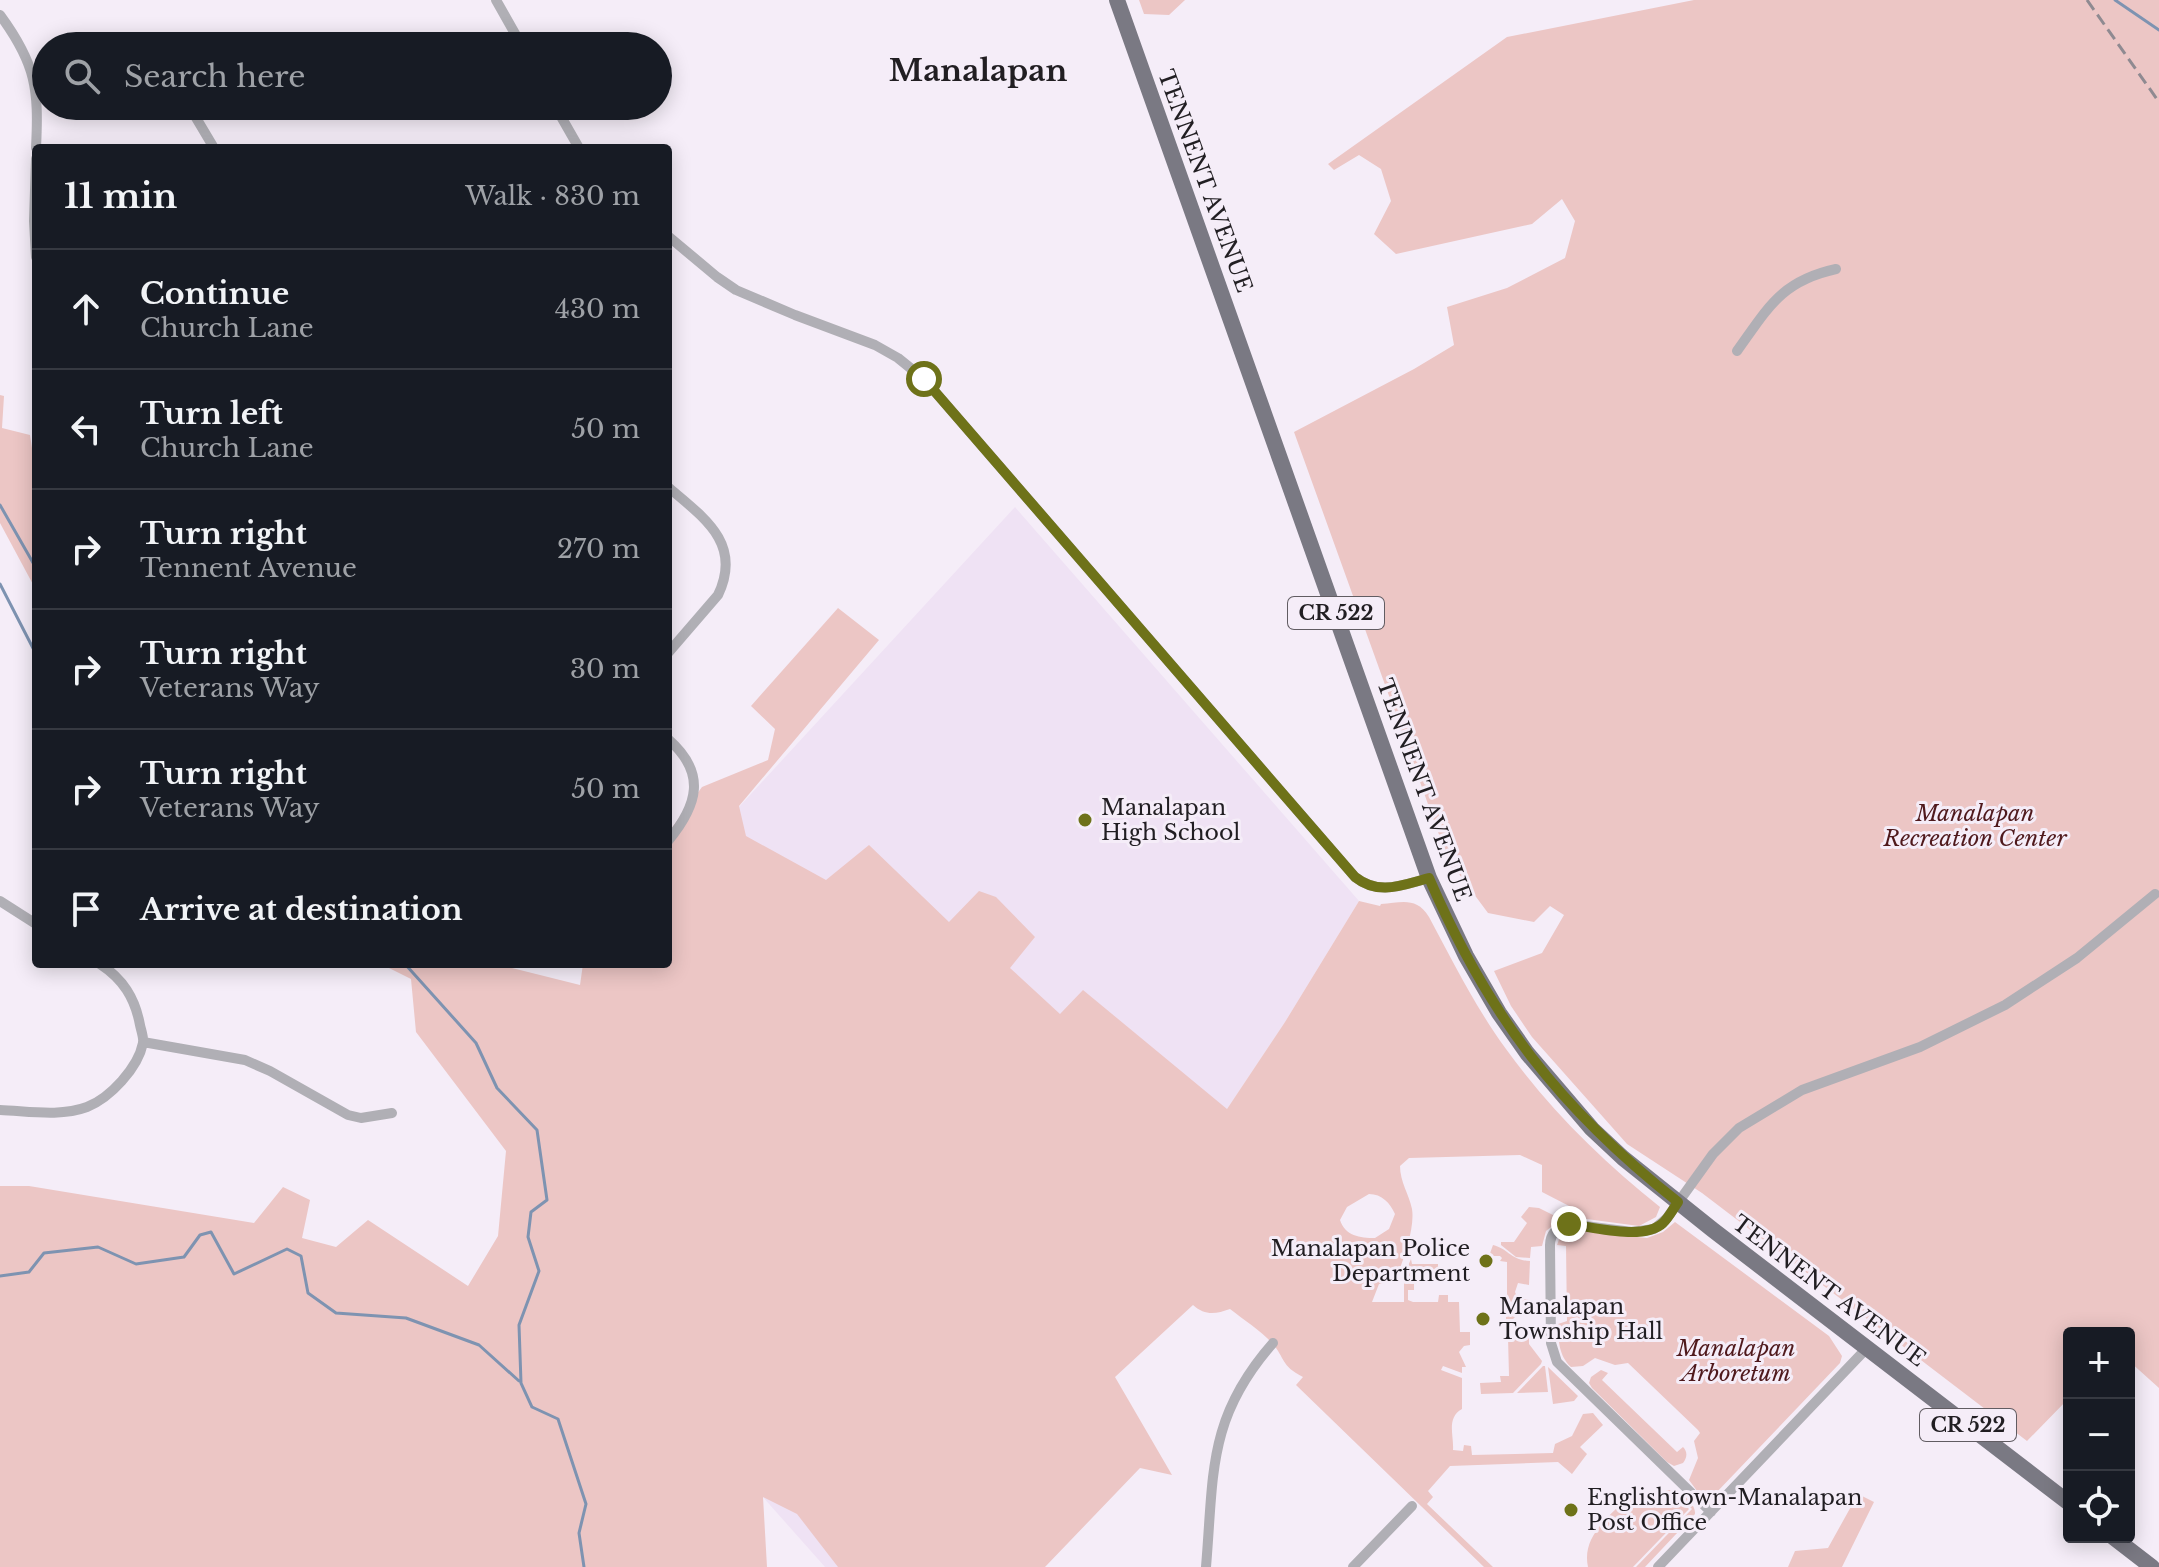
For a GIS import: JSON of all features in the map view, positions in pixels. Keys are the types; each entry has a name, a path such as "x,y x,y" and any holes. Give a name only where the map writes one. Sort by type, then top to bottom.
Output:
{"main road":[{"name":"TENNENT AVENUE","path":"1117,0 1429,878 1479,980 1527,1053 1592,1129 1623,1158 2063,1498"},
{"path":"2121,1543 2152,1567"}],"street":[{"path":"496,0 514,32"},
{"path":"0,15 32,69"},
{"path":"36,144 37,120"},
{"path":"197,120 212,144"},
{"path":"563,120 577,144"},
{"path":"672,239 736,290 875,345 898,358 924,379 1355,877 1368,886 1388,889 1429,878"},
{"path":"1737,351 1775,297 1815,274 1836,269"},
{"path":"672,491 717,533 726,564 718,595 672,648"},
{"path":"672,744 689,763 694,783 692,807 672,836"},
{"path":"1711,1512 1555,1358 1551,1343 1550,1241 1554,1232 1569,1224 1632,1232 1648,1231 1663,1223 1713,1154 1739,1128 1802,1090 1920,1047 2005,1005 2056,974 2155,894"},
{"path":"0,901 32,921"},
{"path":"0,1110 56,1113 90,1106 120,1084 143,1042 134,1001 117,977 105,968"},
{"path":"143,1042 245,1060 348,1115 361,1118 392,1113"},
{"path":"1206,1567 1215,1460 1221,1429 1239,1388 1273,1343"},
{"path":"1658,1567 1867,1348"},
{"path":"1353,1567 1412,1506"}],"shaded area":[{"name":"Manalapan High School","path":"1015,507 1359,901 1227,1109 1084,1344 1045,1567 825,1567 762,1496 669,968 672,968 672,955 739,807"}],"green space":[{"path":"1139,0 1185,0 1169,15 1144,14"},
{"name":"Manalapan Recreation Center","path":"1694,0 2159,0 2159,1388 2135,1366 2135,1327 2063,1327 2063,1404 2027,1441 1702,1193 1627,1144 1532,1037 1511,1006 1494,971 1542,953 1564,915 1550,906 1534,922 1488,913 1456,870 1451,868 1294,432 1454,345 1447,307 1507,288 1565,258 1575,221 1562,199 1532,224 1396,254 1374,234 1391,201 1381,169 1359,155 1334,170 1328,164 1507,37"},
{"path":"0,395 4,396 2,428 30,435 32,583 0,523"},
{"path":"838,608 879,640 739,806 746,836 826,880 869,845 949,922 979,891 996,897 1035,937 1010,968 1060,1014 1083,990 1227,1109 1359,901 1380,906 1408,902 1424,910 1485,1017 1540,1093 1578,1134 1660,1207 1656,1217 1639,1226 1579,1218 1573,1208 1542,1192 1542,1165 1520,1155 1409,1158 1400,1166 1412,1209 1410,1234 1397,1276 1393,1281 1379,1284 1372,1302 1404,1302 1404,1275 1411,1259 1412,1264 1438,1264 1438,1273 1417,1273 1417,1284 1414,1284 1414,1290 1408,1290 1408,1300 1438,1302 1439,1295 1448,1295 1448,1302 1459,1302 1460,1332 1470,1332 1470,1345 1459,1352 1466,1367 1462,1367 1462,1373 1443,1366 1441,1370 1462,1378 1462,1409 1452,1422 1453,1450 1463,1451 1464,1445 1471,1446 1472,1455 1553,1453 1555,1444 1572,1436 1583,1414 1593,1413 1603,1425 1580,1447 1587,1454 1572,1474 1558,1462 1450,1466 1428,1491 1433,1497 1427,1504 1493,1567 1484,1567 1296,1385 1303,1377 1287,1365 1262,1334 1230,1309 1211,1313 1193,1305 1115,1377 1172,1475 1140,1468 1045,1567 838,1567 797,1514 763,1497 767,1567 0,1567 0,1186 29,1186 254,1223 283,1187 310,1200 302,1238 336,1247 368,1220 468,1286 498,1236 506,1151 416,1032 411,979 389,968 512,968 580,985 582,968 672,968 672,828 702,787 768,760 775,729 751,706","holes":["1369,1194 1378,1196 1391,1206 1395,1214 1389,1229 1375,1238 1359,1237 1345,1230 1340,1220 1347,1207"]},
{"path":"1529,1207 1539,1208 1561,1219 1546,1231 1542,1246 1531,1247 1530,1258 1516,1257 1501,1242 1514,1242 1527,1223 1521,1217"},
{"name":"Manalapan Arboretum","path":"1675,1222 1829,1336 1842,1356 1840,1363 1715,1494 1707,1498 1700,1495 1689,1480 1698,1458 1694,1441 1700,1433 1698,1430 1628,1363 1615,1365 1595,1358 1583,1366 1571,1367 1564,1358 1559,1342 1558,1324 1567,1321 1566,1246 1557,1245 1561,1234 1578,1231 1647,1238 1663,1232"},
{"path":"1493,1245 1518,1259 1530,1261 1529,1285 1518,1283 1515,1292 1518,1299 1529,1299 1529,1303 1513,1319 1506,1319 1506,1313 1501,1308 1501,1302 1507,1301 1507,1262 1500,1261 1500,1256 1489,1256"},
{"path":"1508,1337 1529,1337 1529,1344 1542,1361 1541,1364 1513,1393 1481,1394 1480,1383 1501,1382 1500,1376 1509,1376"},
{"path":"1543,1366 1548,1392 1517,1393"},
{"path":"1548,1367 1578,1396 1574,1401 1553,1404"},
{"path":"1601,1370 1608,1373 1602,1380 1677,1452 1683,1447 1686,1455 1683,1463 1674,1466 1667,1462 1592,1388 1589,1383 1591,1377"},
{"path":"1670,1490 1689,1509 1633,1567 1588,1567 1589,1545 1607,1517 1632,1494"},
{"path":"1674,1490 1688,1499 1695,1514 1645,1567 1636,1567 1692,1509"},
{"path":"1858,1494 1874,1502 1842,1567 1788,1567 1795,1551 1828,1548"}],"waterway":[{"path":"2115,0 2159,30"},
{"path":"0,505 32,561"},
{"path":"0,584 32,646"},
{"path":"409,968 476,1043 497,1088 537,1130 547,1200 531,1212 528,1237 539,1271 519,1325 521,1383 532,1407 558,1419 586,1504 579,1533 584,1567"},
{"path":"0,1276 29,1272 44,1253 98,1247 136,1264 184,1257 200,1235 211,1232 234,1274 287,1249 301,1256 308,1293 336,1313 406,1318 479,1345 519,1381"}],"railway":[{"path":"2087,0 2159,102"}],"place":[{"name":"Manalapan High School","path":"1085,820"},
{"name":"Manalapan Police Department","path":"1486,1261"},
{"name":"Manalapan Township Hall","path":"1483,1319"},
{"name":"Englishtown-Manalapan Post Office","path":"1571,1510"}],"district":[{"name":"Manalapan","path":"978,70"}],"route":[{"path":"924,379 1360,882 1377,889 1388,889 1429,878 1479,980 1527,1053 1592,1129 1678,1202 1663,1223 1648,1231 1632,1232 1569,1224"}]}
